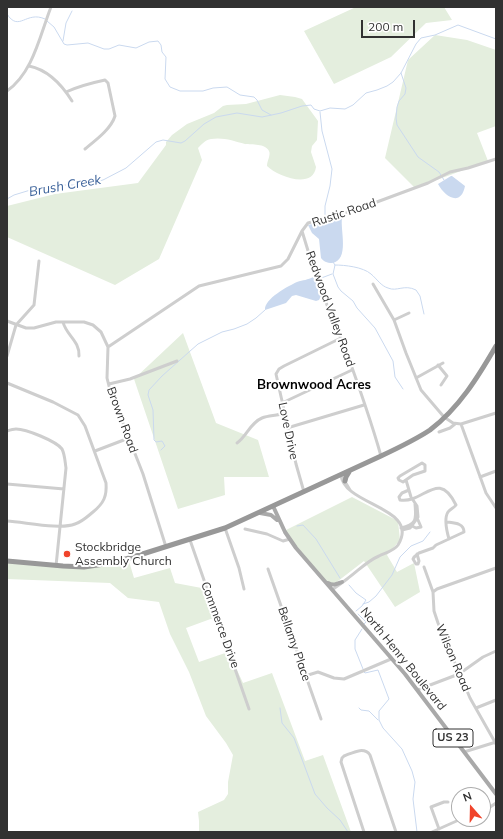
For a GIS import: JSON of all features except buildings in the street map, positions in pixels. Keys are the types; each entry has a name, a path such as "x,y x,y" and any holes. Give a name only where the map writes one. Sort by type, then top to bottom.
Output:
{"highway":[{"path":"7,561 56,566 108,564 190,540 225,528 260,513 381,456 430,429 459,402 475,382 496,346"},
{"path":"345,481 346,476 350,471"}],"main road":[{"name":"North Henry Boulevard","path":"273,506 290,540 417,690 496,794"},
{"path":"260,513 272,515 280,522"},
{"path":"325,582 331,585 342,582"}],"street":[{"path":"7,91 21,79 29,66 51,7"},
{"path":"29,66 38,68 52,76 72,101"},
{"path":"66,92 95,82 105,80 108,83 116,116 104,132 85,149"},
{"name":"Rustic Road","path":"108,347 199,286 281,266 288,259 302,230 308,223 358,209 428,183 450,172 496,159"},
{"name":"Redwood Valley Road","path":"302,230 320,286 341,338 364,405 371,419 381,456"},
{"path":"7,356 16,325 34,305 39,261"},
{"path":"373,284 394,320 416,378 425,396 444,417 455,424 461,424 496,413"},
{"path":"394,320 409,313"},
{"path":"7,321 31,329 56,322 84,322 93,325 101,332 108,347"},
{"path":"63,322 66,330 78,347 79,356"},
{"name":"Love Drive","path":"304,491 296,464 276,374 278,370 284,366 341,338"},
{"name":"Brown Road","path":"108,347 107,378 143,474 166,547"},
{"path":"109,384 130,379 177,361"},
{"path":"416,378 443,363"},
{"path":"438,366 447,376 441,385"},
{"path":"282,403 352,370"},
{"path":"7,383 53,402 78,415 85,426 95,451 106,483 107,492 106,498 100,507 76,524 60,526 7,521"},
{"path":"288,428 364,405"},
{"path":"237,443 244,437 250,427 260,418 284,413"},
{"path":"439,432 450,428 455,424"},
{"path":"461,424 486,493 496,508"},
{"path":"7,431 15,429 38,435 61,448 64,456 66,468 56,566"},
{"path":"95,451 129,438"},
{"path":"422,463 425,465 425,471 413,475 406,480 401,482 398,478 422,463"},
{"path":"480,477 496,471"},
{"path":"341,475 350,490"},
{"path":"333,591 342,582 374,558 395,548 398,544 402,529 391,513 368,502 344,486 341,475"},
{"path":"406,480 413,500 417,506 418,520 421,527 417,529 412,526"},
{"path":"7,484 64,489"},
{"path":"409,490 402,494 399,499 413,500 435,489 441,488 450,494 456,505 447,513 446,530 449,539"},
{"path":"402,529 414,522 416,518 413,500"},
{"path":"402,529 407,529 418,520"},
{"path":"417,554 433,548 464,532 465,530 460,525 447,522"},
{"path":"225,528 239,568 244,589"},
{"path":"245,529 267,534 283,541 290,540"},
{"name":"Commerce Drive","path":"190,540 249,709"},
{"name":"Wilson Road","path":"424,566 433,592 436,619 470,698 496,743"},
{"path":"433,592 437,589 496,568"},
{"name":"Bellamy Place","path":"268,569 321,719"},
{"path":"417,690 459,674 483,657 496,651"},
{"path":"305,676 318,672 334,678 344,679 391,659"},
{"path":"476,708 496,700"},
{"path":"464,752 496,743"},
{"path":"364,832 341,762 344,756 364,750 370,755 396,832"},
{"path":"439,829 431,807 448,802"},
{"path":"432,832 451,824"}],"green space":[{"path":"356,7 444,7 452,20 426,23 391,57 334,84 304,31"},
{"path":"435,35 467,40 496,50 496,126 477,133 488,161 415,188 385,158 408,60"},
{"path":"280,95 302,99 318,121 317,140 312,146 311,152 316,167 313,174 308,178 302,179 286,177 278,174 267,166 269,151 265,147 224,139 207,140 198,148 202,160 159,259 115,285 7,237 7,206 55,194 138,183 166,145 166,142 172,135 187,124 214,113 223,106 246,104"},
{"path":"183,333 216,423 258,440 269,477 224,477 225,495 178,509 134,379"},
{"path":"352,497 398,521 400,540 387,555 397,572 414,563 420,592 395,607 364,561 329,588 284,531"},
{"path":"128,558 134,578 170,568 175,583 207,589 216,617 186,628 199,662 231,651 243,683 272,673 305,761 323,755 351,832 199,832 198,812 224,800 228,794 228,782 233,755 206,716 189,672 170,634 159,602 128,598 110,583 7,579 7,562 95,566"}],"water":[{"path":"452,176 465,186 463,192 457,198 449,196 438,184"},
{"path":"339,217 342,218 343,251 338,261 328,263 321,258 319,239 312,233 308,225"},
{"path":"313,277 316,280 321,296 319,300 316,301 296,295 292,296 286,303 265,310 268,302 277,293 297,282"}],"waterway":[{"path":"63,41 66,23 72,11"},
{"path":"7,14 15,22 33,17 45,19"},
{"path":"47,21 54,27 64,44 67,45 88,43 104,49 109,49 119,45 136,48 149,42 158,41 161,45 162,52 166,57 165,79 170,87 180,91 203,91 213,88 227,87 240,95 254,97 262,110 271,115"},
{"name":"Brush Creek","path":"7,199 14,195 37,188 56,185 79,185 103,180 126,168 156,142 163,140 181,143 204,124 216,117 237,113 262,117 311,105 314,109 320,111 330,108 345,109 353,105 366,93 387,86 393,82 401,73 416,44 421,38 435,35 458,25 496,39"},
{"path":"401,73 406,88 405,94 399,101 397,107 397,125 418,157 439,172 444,180"},
{"path":"320,112 322,131 332,169 325,206 325,221"},
{"path":"333,262 335,265 333,274 338,287 353,301 357,308 375,328 393,361 395,377 403,389"},
{"path":"335,265 359,268 368,272 381,284 391,289 412,288 416,290 420,296 424,314"},
{"path":"316,280 332,274"},
{"path":"161,450 165,446 162,441 156,442 154,440 153,410 148,395 149,390 162,376 198,344 222,332 247,324 265,310"},
{"path":"297,526 303,525 316,539 340,578"},
{"path":"363,604 369,602 376,596 392,575 400,557 411,546 423,541 430,532"},
{"path":"349,585 356,593 366,600 356,611"},
{"path":"358,614 366,622 364,624"},
{"path":"362,629 355,640 355,649 363,669"},
{"path":"364,672 378,670 389,699 379,711 379,720 383,728 402,749 412,771 415,782 413,799 417,832"},
{"path":"280,708 282,723 294,738 315,794 340,820 348,832"},
{"path":"359,708 361,710 369,711 378,720"}],"place":[{"name":"Stockbridge Assembly Church","path":"67,554"}],"district":[{"name":"Brownwood Acres","path":"314,385"}]}
